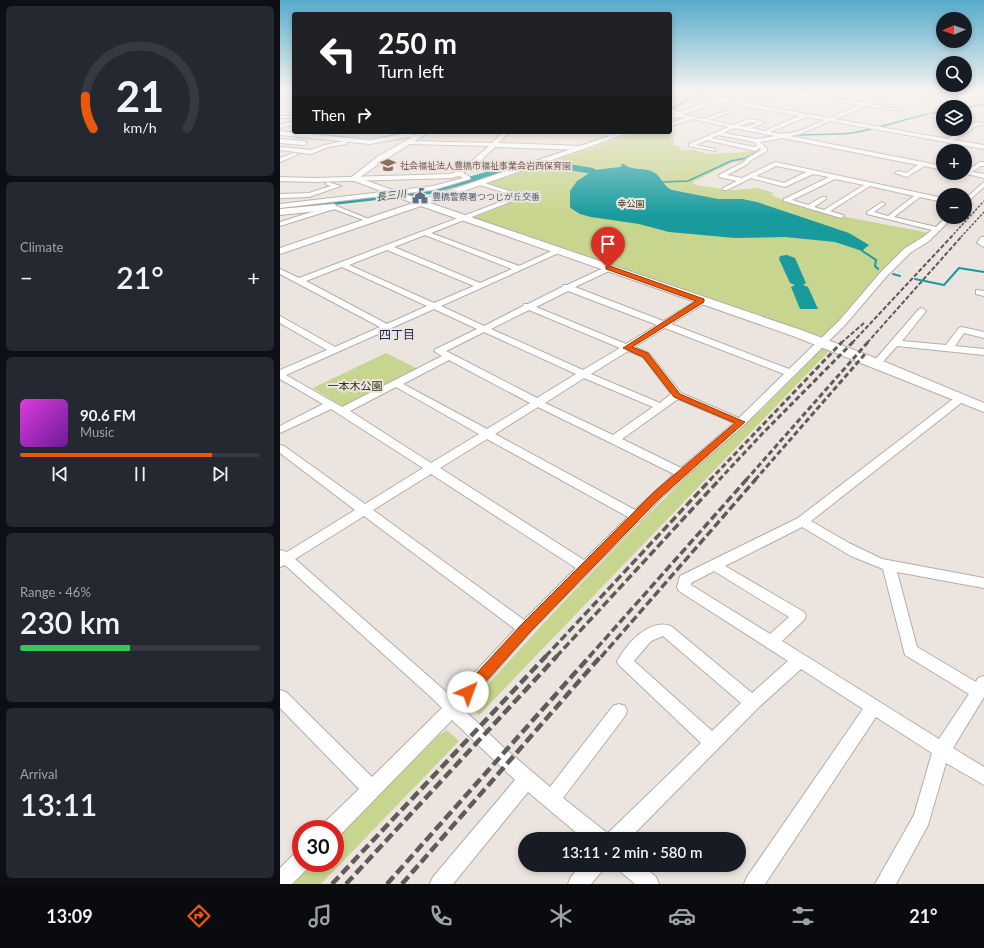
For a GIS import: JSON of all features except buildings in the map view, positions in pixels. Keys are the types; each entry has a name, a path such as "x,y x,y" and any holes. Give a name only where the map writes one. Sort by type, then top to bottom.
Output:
{"street":[{"path":"766,132 936,167"},
{"path":"706,138 755,149 759,144 800,132"},
{"path":"899,132 984,147"},
{"path":"949,141 961,132"},
{"path":"280,133 370,142 408,135 417,137"},
{"path":"713,150 691,145 718,133 759,144 766,150 746,163 721,176 741,180"},
{"path":"281,149 336,134"},
{"path":"353,179 380,158 422,134"},
{"path":"313,183 353,179 452,176 460,174 504,134"},
{"path":"280,250 581,148 612,135"},
{"path":"281,149 311,152 327,146 356,140"},
{"path":"280,141 304,143"},
{"path":"700,141 723,146"},
{"path":"410,142 581,148"},
{"path":"281,159 296,154"},
{"path":"750,159 936,199"},
{"path":"725,189 775,164"},
{"path":"898,173 907,175 923,164"},
{"path":"972,169 980,164 984,164"},
{"path":"750,176 785,185 812,172"},
{"path":"972,173 984,176"},
{"path":"280,206 400,195 433,188 468,178 460,174"},
{"path":"834,177 786,200 841,216"},
{"path":"280,179 332,184 338,186 308,194 280,196"},
{"path":"353,179 821,342 984,408"},
{"path":"308,194 313,183"},
{"path":"299,281 522,196 478,183"},
{"path":"825,212 869,184"},
{"path":"972,195 984,184"},
{"path":"308,194 323,202"},
{"path":"889,218 919,195"},
{"path":"809,207 824,198"},
{"path":"882,204 869,213 937,229"},
{"path":"280,212 334,207 368,220"},
{"path":"280,224 334,207"},
{"path":"341,820 452,709 525,628 585,567 682,472 741,422 842,323 883,275 907,251 926,239 942,224"},
{"path":"425,233 517,268"},
{"path":"984,239 981,243 984,245"},
{"path":"386,247 479,285"},
{"path":"280,374 559,250"},
{"path":"342,264 484,327 584,374 661,407"},
{"path":"608,268 484,327 439,351 538,403 682,472"},
{"path":"280,271 387,326"},
{"path":"566,288 665,324 791,373"},
{"path":"590,832 527,780 452,709 439,694 282,558 488,434 702,301"},
{"path":"527,306 646,355 677,395 741,422"},
{"path":"877,364 922,311"},
{"path":"280,319 334,350"},
{"path":"949,348 962,330 984,335"},
{"path":"896,343 984,352"},
{"path":"342,411 450,356"},
{"path":"280,374 342,411 430,469 585,567"},
{"path":"397,384 637,517"},
{"path":"614,440 677,395"},
{"path":"961,398 802,521 685,580 684,587 984,778"},
{"path":"280,430 330,404"},
{"path":"280,448 525,628"},
{"path":"802,521 866,558 889,566 984,583"},
{"path":"715,566 799,616 772,642"},
{"path":"885,884 922,819 941,751 981,687 910,651 889,566"},
{"path":"712,742 625,662 645,637 653,632 666,630 752,703"},
{"path":"623,832 752,703 799,661"},
{"path":"280,697 371,789"},
{"path":"754,884 874,707"},
{"path":"551,800 620,711"},
{"path":"440,884 527,780"},
{"path":"280,882 292,870"},
{"path":"578,884 588,872"},
{"path":"636,872 649,884"}],"green space":[{"name":"幸公園","path":"632,134 672,134 674,142 672,145 681,147 680,150 694,150 711,154 750,151 759,148 763,150 746,161 733,162 693,182 695,185 731,190 758,188 774,193 772,194 773,196 810,210 929,233 822,337 473,218 526,196 487,185 488,183"},
{"path":"820,348 828,348 829,351 479,715 468,706 553,613 623,540 687,476 762,409"},
{"name":"一本木公園","path":"386,353 420,370 343,407 313,388"},
{"path":"447,730 459,741 344,860 344,831 438,736"},
{"path":"304,872 333,872 321,884 291,884"}],"water":[{"path":"621,164 655,173 666,186 672,190 718,199 742,199 757,202 849,233 869,245 863,250 859,250 835,242 785,237 735,238 669,232 639,224 591,217 580,214 570,207 570,191 577,181 594,170 620,167 622,166"},
{"path":"787,255 795,258 806,283 803,285 808,287 818,309 800,309 791,287 795,285 790,283 779,259 780,256"}],"waterway":[{"path":"799,135 855,132"},
{"path":"663,182 688,181 731,161 746,158 762,150 761,148"},
{"name":"長三川","path":"280,208 430,191 524,164 551,164 593,171"},
{"path":"861,250 876,260 875,266 878,269"},
{"path":"915,279 944,285 959,268 984,272"},
{"path":"893,274 900,276"}],"railway":[{"path":"951,237 984,201"},
{"path":"961,237 984,212"},
{"path":"852,343 952,236"},
{"path":"867,343 962,236"},
{"path":"841,343 864,323"},
{"path":"719,480 853,342"},
{"path":"746,480 868,342"},
{"path":"710,480 841,343"},
{"path":"755,480 865,354"},
{"path":"545,657 711,479"},
{"path":"556,657 720,479"},
{"path":"589,657 747,479"},
{"path":"601,657 756,479"},
{"path":"332,884 546,656"},
{"path":"346,884 557,656"},
{"path":"387,884 590,656"},
{"path":"402,884 601,656"}],"place":[{"name":"社会福祉法人豊橋市福祉事業会岩西保育園","path":"388,165"},
{"name":"豊橋警察署つつじが丘交番","path":"420,196"}],"district":[{"name":"四丁目","path":"397,334"}],"route":[{"path":"468,692 525,628 637,517 658,494 741,422 677,395 646,355 626,348 702,301 608,268"}]}
